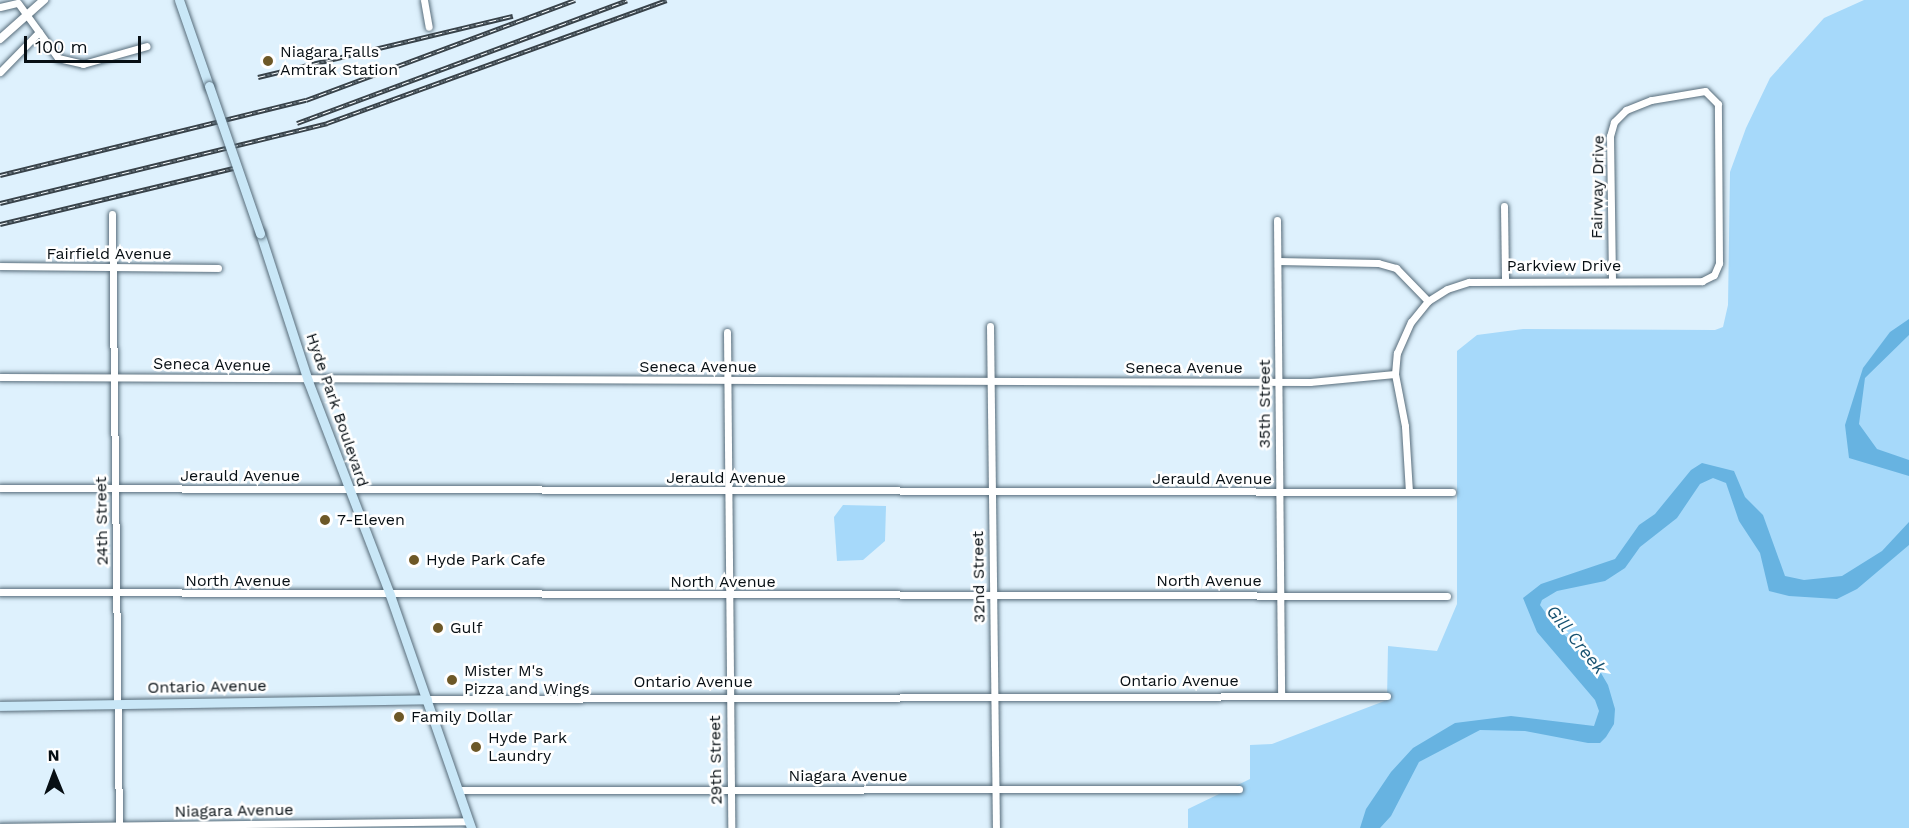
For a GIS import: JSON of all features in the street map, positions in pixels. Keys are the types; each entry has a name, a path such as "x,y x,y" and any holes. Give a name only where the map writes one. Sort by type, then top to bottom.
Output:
{"main road":[{"name":"Hyde Park Boulevard","path":"179,0 260,233 308,381 390,595 470,824"},
{"name":"Ontario Avenue","path":"0,706 427,699"}],"street":[{"path":"0,39 44,0"},
{"path":"424,0 429,27"},
{"path":"0,6 18,3 58,58 83,64 147,46"},
{"path":"0,72 39,32"},
{"name":"Fairway Drive","path":"1611,280 1610,136 1614,122 1626,110 1652,100 1705,91"},
{"name":"Parkview Drive","path":"1409,492 1405,426 1395,374 1397,353 1411,322 1428,301 1447,289 1469,282 1505,279 1702,281 1714,275 1719,263 1718,104 1705,91"},
{"path":"1504,206 1505,279"},
{"name":"24th Street","path":"112,214 119,827"},
{"name":"35th Street","path":"1277,220 1281,696"},
{"path":"1278,261 1378,263 1396,268 1428,301"},
{"name":"Fairfield Avenue","path":"0,266 218,268"},
{"name":"32nd Street","path":"990,326 996,828"},
{"name":"29th Street","path":"727,332 730,828"},
{"name":"Seneca Avenue","path":"0,377 308,381 991,382 1278,381 1395,374"},
{"name":"Jerauld Avenue","path":"0,488 1452,492"},
{"name":"North Avenue","path":"0,592 390,595 1447,596"},
{"name":"Ontario Avenue","path":"427,699 729,696 1386,696"},
{"name":"Niagara Avenue","path":"458,790 1239,789"},
{"name":"Niagara Avenue","path":"0,827 470,824"}],"shaded area":[{"path":"1864,0 1909,0 1909,828 1188,828 1188,809 1250,779 1250,745 1272,744 1387,700 1388,646 1437,651 1457,604 1457,351 1477,335 1523,329 1715,330 1723,327 1728,305 1730,172 1746,128 1770,78 1824,18"},
{"path":"1909,319 1909,335 1865,378 1859,424 1877,449 1909,460 1909,476 1849,458 1845,425 1863,368 1890,332"},
{"path":"1702,463 1734,471 1745,497 1763,515 1785,576 1804,580 1842,576 1882,551 1909,522 1909,545 1857,589 1837,599 1789,596 1769,591 1760,553 1739,521 1726,483 1713,478 1700,484 1677,518 1640,547 1625,568 1605,581 1557,591 1542,600 1540,605 1553,623 1601,673 1608,685 1615,709 1614,724 1606,737 1600,743 1588,743 1525,731 1480,730 1419,762 1391,816 1380,828 1360,828 1366,809 1391,772 1413,748 1455,723 1511,716 1594,726 1599,711 1595,700 1537,632 1523,598 1541,584 1615,559 1639,525 1655,514 1691,470"},
{"path":"843,505 886,506 885,541 863,560 837,561 834,517"}],"railway":[{"path":"0,175 306,100 575,0"},
{"path":"297,123 627,0"},
{"path":"0,203 327,123 666,0"},
{"path":"258,77 513,16"},
{"path":"0,224 233,168"}],"place":[{"name":"Niagara Falls Amtrak Station","path":"268,61"},
{"name":"7-Eleven","path":"325,520"},
{"name":"Hyde Park Cafe","path":"414,560"},
{"name":"Gulf","path":"438,628"},
{"name":"Mister M's Pizza and Wings","path":"452,680"},
{"name":"Family Dollar","path":"399,717"},
{"name":"Hyde Park Laundry","path":"476,747"}],"water label":[{"name":"Gill Creek","path":"1576,640"}]}
